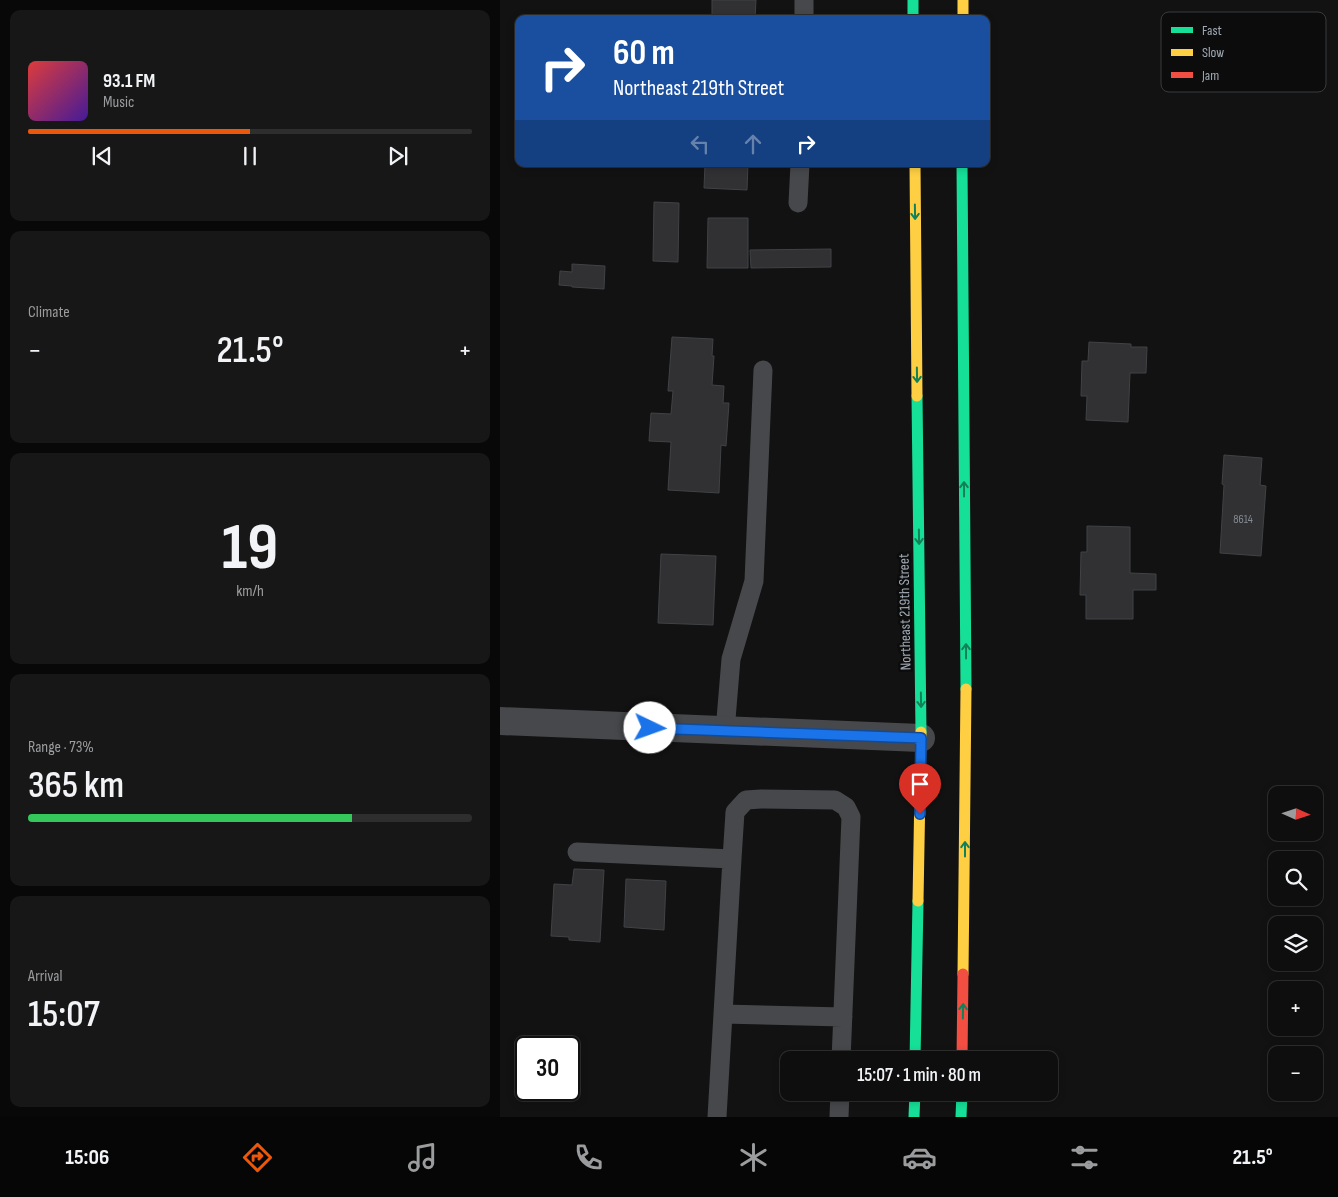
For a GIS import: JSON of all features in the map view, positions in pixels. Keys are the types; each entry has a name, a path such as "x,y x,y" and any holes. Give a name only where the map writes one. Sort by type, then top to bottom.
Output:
{"highway":[{"path":"913,0 913,15"},
{"path":"963,0 963,15"},
{"name":"Northeast 219th Street","path":"915,167 921,738 915,1051"},
{"path":"962,167 966,682 962,1051"},
{"path":"914,1117 915,1101"},
{"path":"961,1117 962,1101"}],"street":[{"path":"500,721 921,738"}],"lane":[{"path":"804,0 804,15"},
{"path":"798,204 800,167"},
{"path":"725,731 731,659 754,581 763,370"},
{"path":"717,1117 735,812 746,800 761,798 835,800 846,807 851,817 841,1051"},
{"path":"577,852 732,859"},
{"path":"723,1014 843,1017"},
{"path":"839,1117 840,1101"}],"building":[{"path":"712,0 756,0 755,15 712,15"},
{"path":"705,167 748,167 747,190 704,188"},
{"path":"654,202 679,203 678,262 653,261"},
{"path":"708,218 748,218 748,268 707,268"},
{"path":"831,249 831,267 751,268 750,250"},
{"path":"572,264 605,266 604,289 559,285 560,271 572,272"},
{"path":"672,337 713,339 712,385 724,386 723,403 729,403 726,446 721,445 719,493 668,490 671,442 649,441 651,413 671,414 673,391 668,391"},
{"path":"1089,342 1131,344 1131,347 1147,347 1146,373 1130,373 1128,422 1086,420 1087,396 1081,396 1082,361 1088,361"},
{"path":"1224,455 1262,458 1260,485 1266,486 1261,556 1220,553"},
{"path":"1087,526 1130,527 1130,573 1156,574 1156,590 1133,590 1133,619 1086,619 1086,595 1080,595 1081,552 1087,552"},
{"path":"661,554 716,556 713,625 658,623"},
{"path":"574,869 604,870 600,942 569,940 569,937 551,936 554,884 572,885"},
{"path":"626,879 666,881 664,930 624,927"}],"traffic: fast":[{"path":"913,0 913,15"},
{"path":"962,167 966,689"},
{"path":"917,396 921,732"},
{"path":"915,1051 918,901"},
{"path":"914,1117 915,1101"},
{"path":"961,1117 962,1101"}],"traffic: slow":[{"path":"963,0 963,15"},
{"path":"915,167 917,396"},
{"path":"963,974 966,689"},
{"path":"918,901 921,732"}],"traffic: jam":[{"path":"962,1051 963,974"}],"route":[{"path":"650,728 921,738 920,814"}]}
